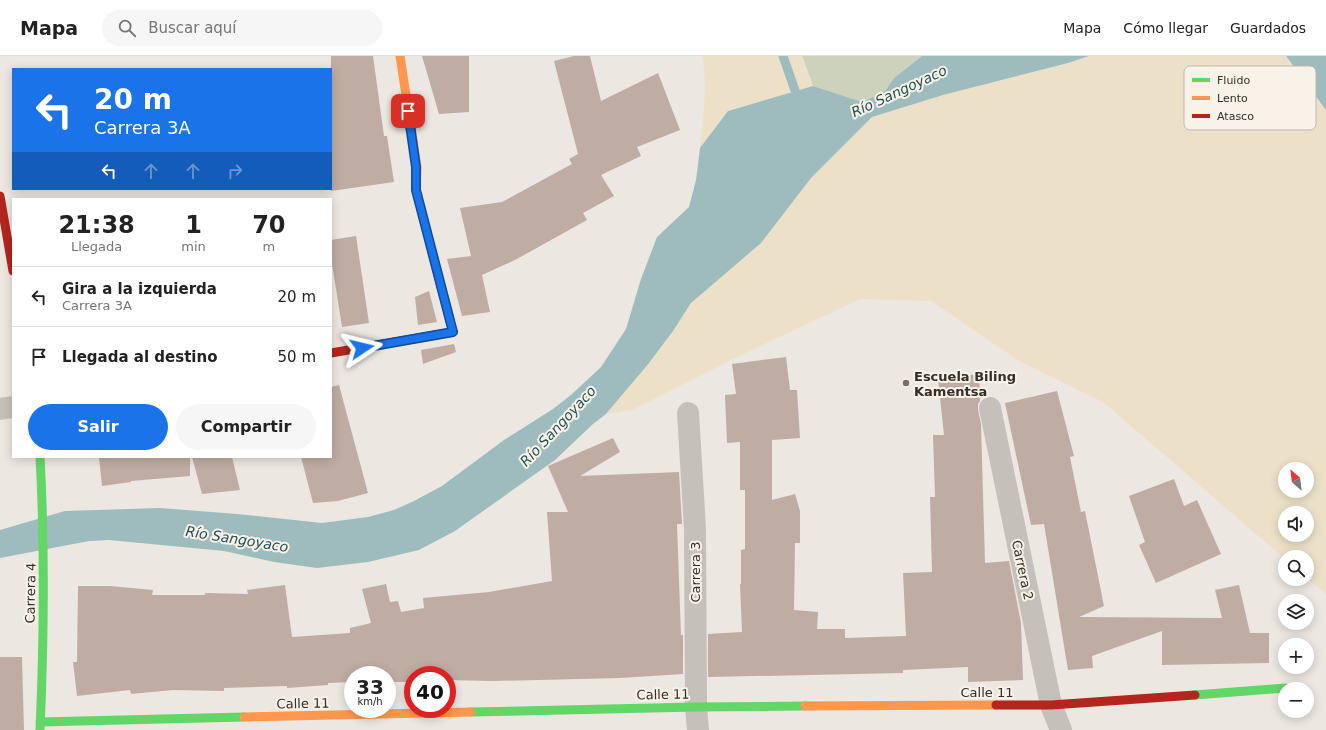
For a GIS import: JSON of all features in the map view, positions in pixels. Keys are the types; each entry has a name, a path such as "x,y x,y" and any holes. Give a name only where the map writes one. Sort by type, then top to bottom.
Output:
{"street":[{"path":"332,353 453,332 416,190 416,167 400,56"},
{"path":"0,196 12,265"},
{"path":"0,409 12,407"},
{"name":"Carrera 2","path":"990,408 1051,705 1061,730"},
{"name":"Carrera 3","path":"688,413 695,529 696,707 698,730"},
{"name":"Carrera 4","path":"40,458 43,505 44,585 40,726"},
{"name":"Calle 11","path":"40,726 696,707 1051,705 1278,689"}],"green space":[{"path":"802,56 922,56 894,78 885,91 861,102 813,86"}],"sand":[{"path":"702,56 802,56 813,86 728,111 700,148 705,90"},
{"path":"1089,56 1286,56 1293,66 1184,66 1184,130 1316,130 1316,96 1326,110 1326,594 1314,584 1314,550 1278,550 1278,553 1103,402 1019,361 931,301 860,299 733,359 632,410 606,414 649,363 673,331 691,303 761,243 811,178 872,117 943,95 1068,63"}],"water":[{"name":"Río Sangoyaco","path":"922,56 1089,56 1068,63 943,95 872,117 811,178 761,243 691,303 673,331 649,363 606,414 593,424 555,460 455,531 419,550 368,562 317,568 274,562 224,551 109,540 89,541 0,558 0,530 65,511 160,508 322,523 368,517 394,510 442,486 504,440 553,409 571,395 601,367 626,329 641,279 657,237 689,207 696,180 700,148 728,111 813,86 862,102 885,91 894,78"},
{"path":"1286,56 1326,56 1326,110 1316,96 1316,66 1293,66"}],"building":[{"path":"331,56 373,56 384,136 387,136 394,182 331,191"},
{"path":"422,56 469,56 469,112 439,114"},
{"path":"574,56 590,56 601,101 658,73 680,130 637,147 641,156 601,175 614,196 583,213 587,220 515,260 482,275 490,312 462,316 447,259 471,256 460,208 502,202 572,164 569,159 578,154 554,61"},
{"path":"356,236 369,323 342,327 332,263 332,240"},
{"path":"429,291 437,322 418,325 415,297"},
{"path":"454,344 456,352 423,364 421,350"},
{"path":"786,357 790,390 797,390 800,438 772,440 772,500 795,494 800,511 800,543 795,543 794,610 818,612 817,629 845,629 845,638 906,636 903,573 932,572 930,497 935,497 933,435 944,435 938,379 979,374 980,401 978,404 978,410 981,424 985,563 1009,561 1021,623 1023,680 968,682 968,667 903,670 903,673 708,677 708,634 742,632 740,584 741,550 745,549 745,490 740,490 740,442 727,443 725,395 736,394 732,364"},
{"path":"339,385 368,493 338,501 313,503 301,458 332,458 332,387"},
{"path":"1057,391 1074,456 1070,457 1081,512 1085,511 1104,606 1079,617 1222,618 1215,590 1239,585 1250,633 1269,633 1269,663 1162,665 1162,631 1092,656 1093,668 1068,670 1044,524 1031,525 1005,403"},
{"path":"613,438 620,452 580,476 679,472 682,524 677,524 681,635 683,635 683,674 620,678 492,681 456,680 456,666 404,666 404,682 396,682 396,666 344,666 344,682 328,683 328,685 287,688 287,686 224,688 224,691 173,690 131,694 130,690 77,696 73,662 77,662 78,586 110,586 153,590 152,595 205,595 205,593 248,594 247,590 285,585 292,637 350,633 350,628 371,623 362,589 386,584 390,602 398,601 401,612 424,608 423,598 489,592 552,581 547,512 568,512 548,466"},
{"path":"99,458 190,458 190,476 131,481 102,486"},
{"path":"192,458 232,458 240,490 202,494"},
{"path":"1174,479 1184,506 1197,500 1221,554 1156,583 1139,545 1145,542 1129,496"},
{"path":"0,657 22,657 24,730 0,730"}],"waterway":[{"path":"783,56 799,102"}],"traffic: fast":[{"path":"40,458 43,525 43,594 40,730"},
{"path":"1195,695 1278,689"},
{"path":"471,712 805,706"},
{"path":"40,722 244,717"}],"traffic: slow":[{"path":"400,56 417,167 416,190 432,252"},
{"path":"805,706 996,705"},
{"path":"244,717 471,712"}],"traffic: jam":[{"path":"0,196 12,265"},
{"path":"332,353 453,332 432,252"},
{"path":"996,705 1051,705 1195,695"}],"place":[{"name":"Escuela Biling Kamentsa","path":"906,383"}],"route":[{"path":"362,348 453,332 416,190 416,167 408,111"}]}
